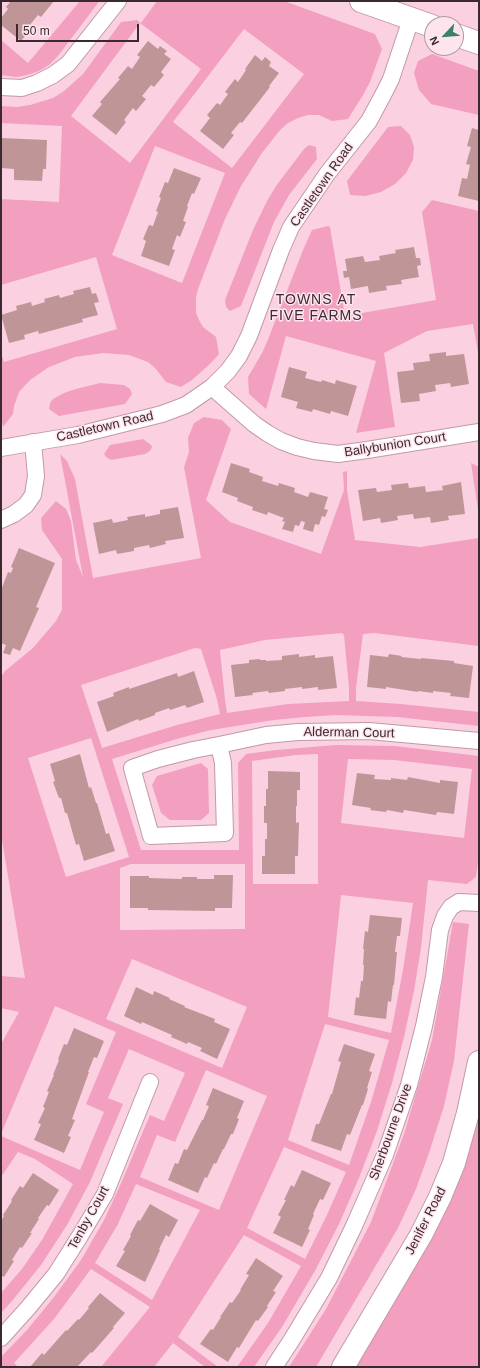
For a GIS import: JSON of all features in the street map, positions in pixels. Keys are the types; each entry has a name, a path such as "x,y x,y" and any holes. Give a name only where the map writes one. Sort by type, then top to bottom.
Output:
{"street":[{"path":"1,87 22,88 37,83 53,75 68,64 118,1"},
{"path":"361,1 424,23"},
{"name":"Castletown Road","path":"1,448 78,435 162,414 186,405 212,387 228,371 239,356 249,336 291,227 327,174 369,121 390,79 411,19"},
{"path":"464,38 479,43"},
{"name":"Ballybunion Court","path":"212,387 254,424 267,433 281,441 314,451 338,454 479,432"},
{"path":"1,520 14,514 26,505 34,496 36,476 32,442"},
{"name":"Alderman Court","path":"219,745 223,763 225,832 151,836 132,768 172,756 219,745 266,735 330,731 369,731 479,741"},
{"name":"Sherbourne Drive","path":"274,1367 329,1278 354,1226 385,1155 409,1085 422,1034 434,977 440,930 444,916 451,907 460,902 479,903"},
{"name":"Jenifer Road","path":"343,1367 421,1235 440,1197 456,1156 468,1113 479,1062"},
{"name":"Tenby Court","path":"1,1338 56,1274 80,1236 104,1194 150,1082"}],"shaded area":[{"path":"80,1 98,1 98,3 58,56 49,65 39,71 27,75 16,77 1,75 1,40 28,63"},
{"path":"157,1 284,1 375,34 382,49 370,82 348,119 332,121 319,115 308,115 288,123 280,130 262,153 241,186 225,219 196,297 196,313 199,320 203,327 216,337 219,354 211,363 192,380 181,387 166,382 148,362 129,355 103,353 75,357 49,367 30,380 19,392 13,414 3,427 1,416 1,353 4,362 117,329 96,257 1,285 1,199 59,202 62,126 1,123 1,106 17,107 30,105 53,98 64,91 83,74 121,22 137,20 141,23","holes":["140,23 201,69 130,163 71,116","244,29 304,74 232,168 173,122","155,146 225,173 182,283 112,255"]},
{"path":"428,56 438,56 479,71 479,115 431,104 419,90 414,73 418,61"},
{"path":"401,126 410,135 414,147 413,160 406,173 395,184 381,192 365,196 350,195 347,181 388,127"},
{"path":"309,145 316,147 317,159 289,195 274,222 241,306 230,311 226,307 225,300 253,230 276,186 304,149"},
{"path":"432,200 479,211 479,358 473,324 427,331 384,353 395,427 356,433 376,361 286,336 266,409 249,394 248,377 267,342 312,230 328,226 330,227 345,316 436,300 422,212"},
{"path":"100,383 124,385 130,389 132,394 125,404 59,416 49,409 50,403 53,399 64,393"},
{"path":"204,417 222,420 231,429 206,500 230,522 321,554 344,490 343,472 347,471 347,490 355,540 420,547 479,538 479,646 374,633 363,634 356,688 356,701 479,712 479,726 397,717 336,715 305,717 274,720 211,730 112,759 141,850 239,850 238,763 246,754 336,745 395,746 479,756 479,855 476,877 467,884 428,880 421,948 414,991 392,1083 377,1131 339,1224 316,1269 282,1327 254,1367 237,1367 268,1323 301,1266 244,1235 178,1337 218,1367 205,1367 173,1343 154,1367 101,1367 150,1307 91,1269 54,1319 14,1363 18,1367 1,1367 1,1357 27,1330 54,1297 81,1260 104,1220 150,1115 164,1121 185,1073 129,1049 108,1098 123,1104 90,1182 67,1225 41,1265 1,1313 1,1293 22,1269 42,1240 73,1184 35,1159 18,1152 1,1177 1,1136 80,1170 104,1112 86,1104 116,1032 55,1006 1,1134 1,1044 19,1012 1,1008 1,976 25,978 1,834 1,677 5,671 33,648 56,621 62,610 62,559 42,530 41,518 56,501 66,509 71,521 76,560 83,577 60,454 67,461 75,479 93,578 201,558 184,467 189,452 188,438 194,423","holes":["342,633 344,635 349,701 288,704 227,713 220,650 265,640","195,648 201,649 217,699 220,714 177,725 102,748 81,685","91,738 129,857 66,877 28,758","318,754 318,884 253,884 252,761 296,755","348,759 394,760 472,769 464,838 341,823","131,864 245,864 245,929 120,930 120,868","341,895 413,903 403,970 391,1033 328,1017","132,959 247,1007 222,1068 106,1019","325,1024 389,1040 371,1102 349,1165 288,1140","206,1070 267,1096 219,1210 140,1177 157,1135 175,1142","284,1147 346,1172 305,1259 247,1228","136,1184 200,1210 152,1300 95,1263 118,1224"]},
{"path":"143,439 152,447 150,451 145,454 111,460 104,454 110,445"},
{"path":"471,463 479,467 479,516"},
{"path":"201,763 208,769 209,813 201,820 170,820 161,813 152,785 157,776"},
{"path":"453,922 469,924 454,1061 444,1106 416,1189 398,1228 316,1367 289,1367 326,1309 371,1222 404,1134 432,1040"},
{"path":"479,1099 479,1367 352,1367"}],"building":[{"path":"11,1 54,1 41,17 38,15 29,26 31,28 21,41 1,25 1,18 8,9 6,7"},
{"path":"148,41 158,49 160,46 167,51 164,54 171,59 161,72 164,75 154,87 151,85 142,96 146,99 136,111 133,108 124,120 126,122 116,135 92,116 102,104 100,102 120,79 118,78 128,66 132,69 140,57 137,55"},
{"path":"255,55 262,61 265,57 271,62 269,66 279,73 242,123 240,122 231,133 234,135 223,149 200,131 210,118 207,115 217,103 220,105 228,94 225,92 235,79 238,82"},
{"path":"472,128 479,130 479,201 458,196 462,178 467,179 470,165 466,164 471,147 467,146"},
{"path":"1,138 47,140 46,169 43,169 42,181 14,180 14,169 1,168"},
{"path":"174,168 201,178 194,194 192,193 187,206 188,207 183,221 186,222 180,237 177,235 172,249 175,250 169,266 141,256 146,241 143,239 149,225 153,226 158,212 156,211 161,198 159,197 165,182 168,183"},
{"path":"414,247 416,258 420,258 421,265 417,266 419,277 401,280 402,284 386,286 387,290 369,293 368,286 351,289 349,277 344,278 343,271 347,271 345,259 363,256 365,262 380,260 379,256 396,253 395,250"},
{"path":"90,287 92,294 96,293 99,302 94,303 98,315 82,319 83,322 39,334 38,331 24,335 25,339 9,343 1,315 17,310 16,306 31,302 32,306 45,302 44,299 59,295 60,298 74,294 73,291"},
{"path":"446,352 446,356 464,354 469,384 451,387 450,383 435,385 436,391 419,394 420,401 401,403 397,372 414,370 413,363 430,361 429,354"},
{"path":"289,367 307,372 305,378 321,382 322,380 335,384 336,380 357,386 348,416 331,411 330,414 313,409 312,412 296,408 298,402 281,397"},
{"path":"231,463 250,469 249,472 263,477 262,481 278,486 279,483 295,488 294,492 308,497 310,492 328,497 324,509 328,510 325,517 322,516 319,525 315,524 313,532 303,529 305,522 301,521 299,526 295,525 293,532 282,529 285,522 282,521 284,518 268,512 267,515 252,510 253,507 237,501 238,498 222,492"},
{"path":"461,482 465,514 448,516 449,520 431,523 430,517 414,519 413,514 397,516 398,520 381,523 380,518 363,521 358,490 376,488 377,492 392,490 391,485 408,483 409,488 425,486 426,492 443,490 442,486"},
{"path":"178,507 184,538 165,541 166,544 150,548 149,545 134,548 134,551 117,554 116,550 99,554 93,523 112,519 113,523 128,520 127,517 145,514 145,517 160,514 160,510"},
{"path":"19,548 55,563 36,607 39,608 20,651 13,648 10,655 3,653 6,645 1,643 1,590 8,572 11,573 13,568 11,567"},
{"path":"299,654 299,657 315,655 315,658 333,656 337,688 318,690 318,687 302,689 302,687 269,693 268,691 252,693 253,695 235,697 231,665 249,663 249,660 282,660 282,656"},
{"path":"389,654 402,656 401,657 454,661 454,663 473,666 469,698 450,696 451,693 433,691 433,693 386,687 386,689 367,687 370,655 388,657"},
{"path":"194,671 204,702 187,708 185,705 170,710 169,708 155,713 155,715 139,721 138,719 107,732 97,702 114,696 113,693 129,687 129,689 177,673 178,677"},
{"path":"80,754 89,788 91,787 106,834 109,833 115,851 84,861 79,844 76,845 67,813 65,813 61,798 59,798 53,782 55,781 50,764"},
{"path":"268,771 300,772 300,790 297,790 296,806 296,823 299,822 298,856 295,856 295,874 262,874 262,856 265,856 265,839 267,839 267,823 264,823 264,806 266,806 266,789 268,789"},
{"path":"357,773 375,775 374,779 391,780 391,778 407,780 408,777 440,783 440,780 458,782 454,814 437,812 436,815 404,810 403,813 387,810 386,812 370,810 371,808 352,805"},
{"path":"214,875 233,875 232,908 215,908 215,911 148,910 148,908 130,908 130,876 182,879 182,877 197,877 197,879 214,879"},
{"path":"370,915 402,918 400,936 397,936 395,952 397,952 394,985 391,1002 388,1001 386,1019 354,1015 356,997 359,998 361,981 363,981 363,949 365,931 368,932"},
{"path":"136,987 153,995 154,991 170,998 169,999 185,1006 184,1007 215,1019 214,1022 230,1029 217,1059 200,1051 202,1048 188,1042 187,1044 171,1037 172,1035 124,1016"},
{"path":"74,1028 104,1041 97,1058 94,1057 88,1072 72,1119 75,1120 68,1136 71,1137 64,1153 34,1140 41,1124 38,1123 45,1108 43,1107 49,1092 47,1091 54,1075 59,1060 58,1059 64,1044 67,1045"},
{"path":"344,1044 375,1054 369,1071 372,1072 363,1105 350,1135 347,1134 341,1151 311,1141 316,1124 319,1124 332,1094 341,1062 338,1061"},
{"path":"213,1088 244,1101 237,1118 239,1119 233,1134 231,1134 207,1178 205,1177 198,1193 168,1180 175,1163 178,1164 184,1149 187,1150 203,1120 209,1106 206,1105"},
{"path":"302,1170 331,1183 323,1200 320,1199 313,1214 314,1215 308,1229 310,1230 302,1247 273,1233 281,1217 278,1215 286,1200 284,1200 291,1185 294,1187"},
{"path":"33,1173 59,1190 49,1206 47,1205 38,1218 39,1219 30,1233 32,1233 22,1248 20,1247 12,1260 14,1261 4,1277 1,1275 1,1221 12,1201 11,1200 20,1186 23,1188"},
{"path":"150,1204 178,1220 169,1237 166,1235 145,1282 116,1266 125,1251 123,1250 138,1220 140,1221"},
{"path":"256,1258 283,1276 273,1291 276,1292 267,1306 268,1307 258,1321 256,1320 239,1348 237,1347 228,1362 200,1344 211,1329 213,1330 230,1302 232,1303 241,1290 249,1275 246,1274"},
{"path":"100,1293 125,1313 92,1353 91,1352 77,1367 30,1367 42,1353 44,1355 66,1330 67,1331 78,1319 79,1320"}],"district":[{"name":"TOWNS AT FIVE FARMS","path":"316,308"}]}
